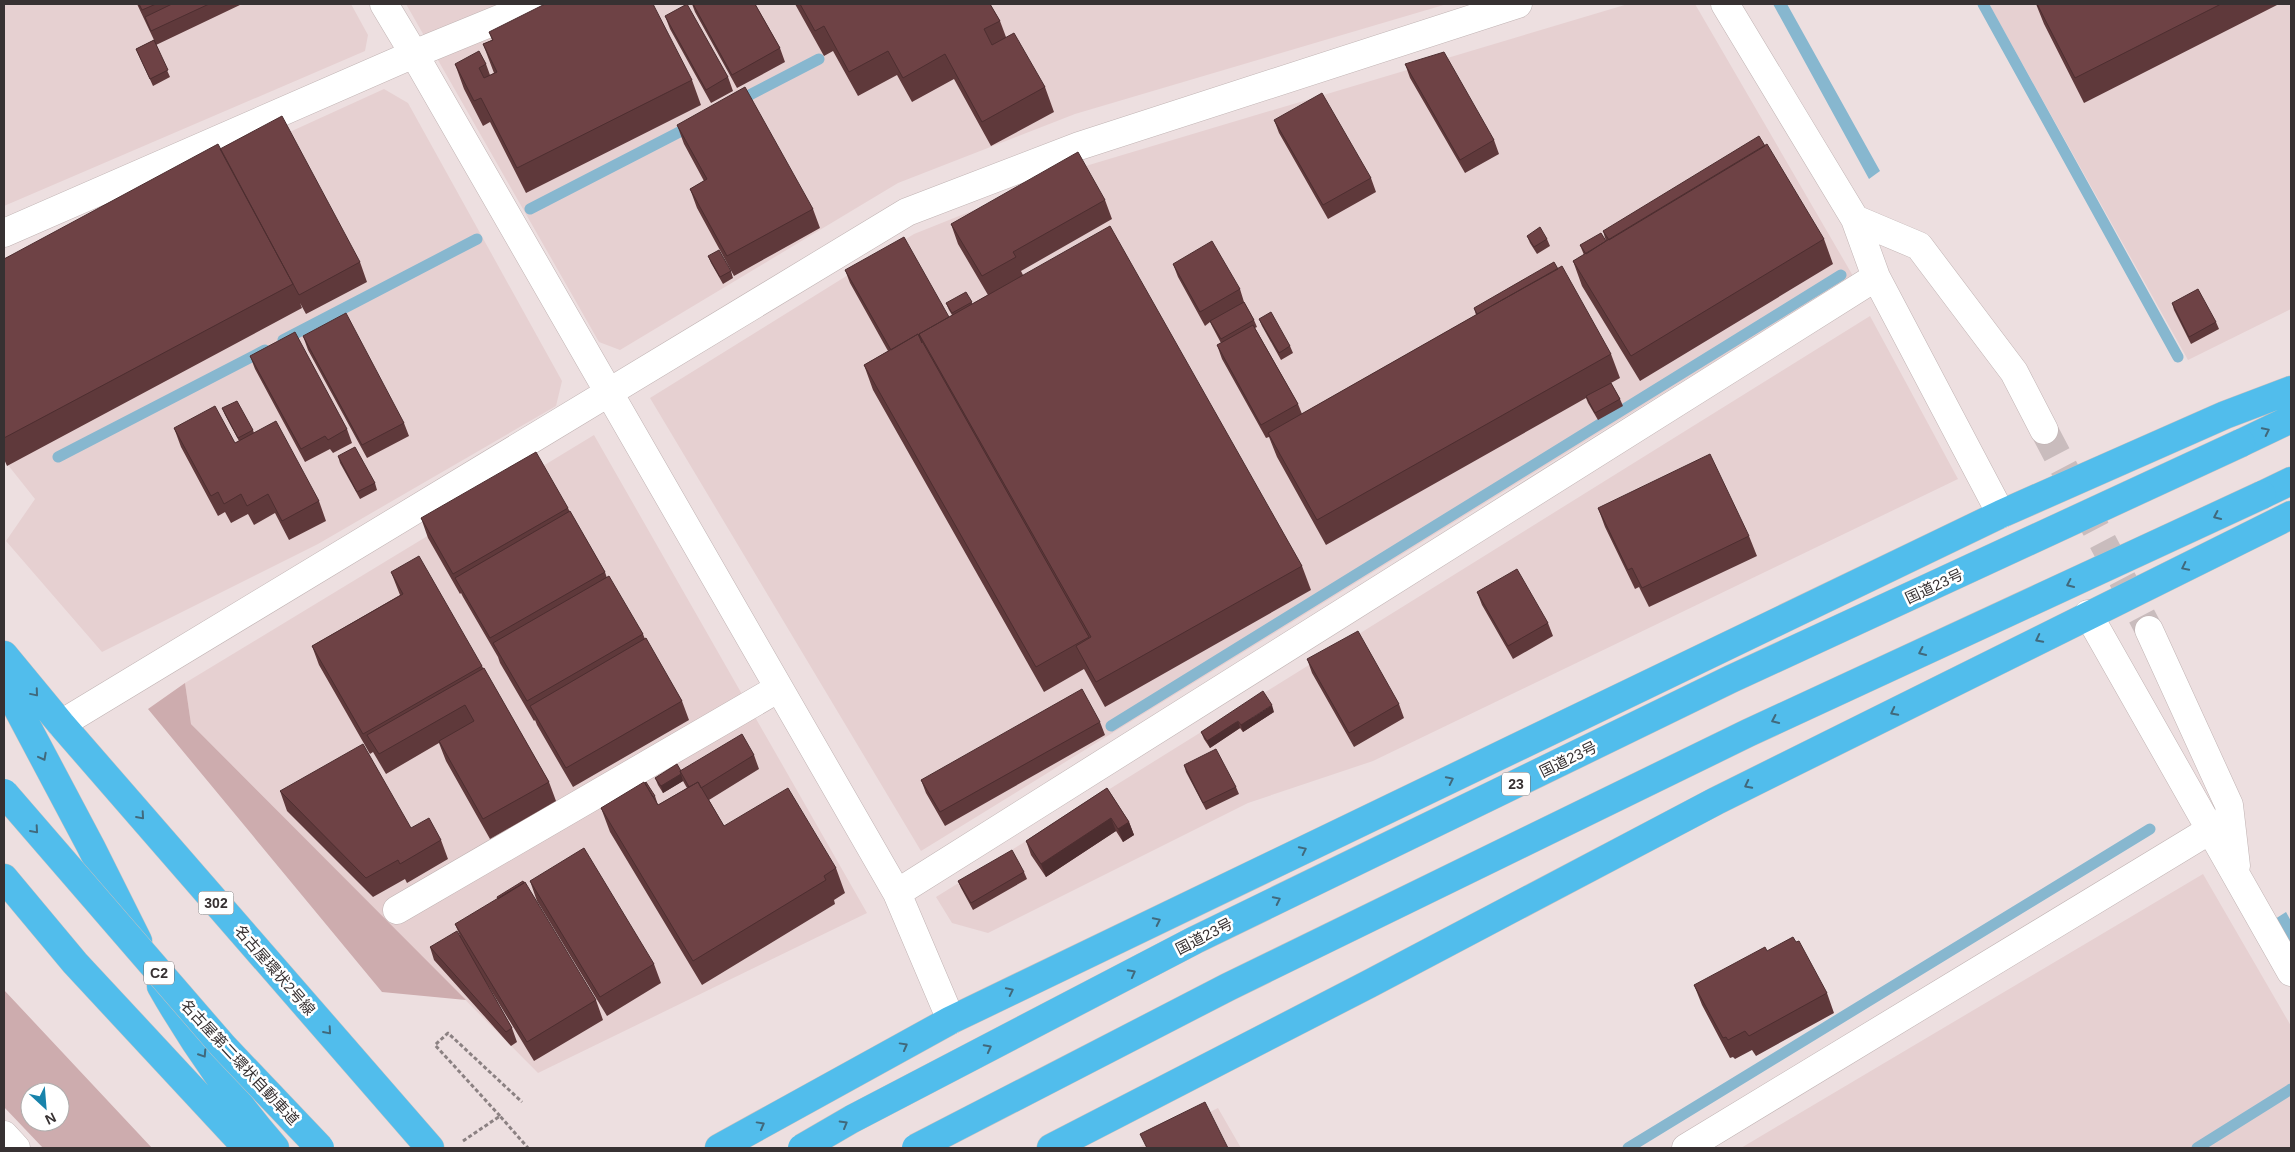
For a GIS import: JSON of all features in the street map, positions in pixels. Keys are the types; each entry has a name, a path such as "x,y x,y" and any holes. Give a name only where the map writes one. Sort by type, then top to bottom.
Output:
{"highway":[{"path":"719,1148 951,1020 2001,514 2225,415 2291,390"},
{"name":"国道23号","path":"802,1148 1204,936 1731,680 2241,444 2291,419"},
{"path":"916,1148 1228,987 1748,733 2291,481"},
{"path":"1051,1148 1370,984 1716,801 2088,614 2291,515"},
{"name":"名古屋環状2号線","path":"4,655 61,724 430,1148"},
{"path":"4,683 167,996 213,1069 241,1109 275,1148"},
{"name":"名古屋第二環状自動車道","path":"4,793 210,1032 320,1148"},
{"path":"4,878 75,963 247,1148"},
{"path":"4,893 224,1148"}],"street":[{"path":"384,4 897,893 951,1020"},
{"path":"4,233 414,54 536,4"},
{"path":"61,724 907,212 1079,146 1518,4"},
{"path":"1725,4 1855,219 1876,277 2001,514"},
{"path":"1855,219 1919,246 2014,372 2044,430"},
{"path":"897,893 1876,277"},
{"path":"2088,614 2291,972"},
{"path":"2149,630 2229,804 2237,877"},
{"path":"397,910 779,688"},
{"path":"1686,1148 2210,830"},
{"path":"4,1135 16,1148"}],"path":[{"path":"522,1102 448,1033 435,1045 528,1148"},
{"path":"461,1143 500,1116"}],"shaded area":[{"path":"4,4 351,4 368,35 365,51 4,206"},
{"path":"406,4 1447,4 1075,114 898,183 620,350 599,342"},
{"path":"1628,4 1695,4 1853,276 921,851 650,398 914,234 1079,168"},
{"path":"1989,4 2291,4 2291,309 2188,360"},
{"path":"384,89 408,103 562,381 556,406 318,544 102,652 6,541 35,499 4,460 4,266 68,233"},
{"path":"1870,316 1958,479 1373,761 1248,803 988,933 952,923 936,897"},
{"path":"594,435 867,913 538,1073 191,724 185,683"},
{"path":"185,683 191,724 466,1000 382,992 148,709"},
{"path":"2203,874 2291,1026 2291,1148 1741,1148"},
{"path":"4,990 152,1148 43,1148 28,1132 70,1132 70,1082 20,1082 20,1124 4,1107"},
{"path":"1218,1108 1241,1148 1137,1148"}],"water":[{"path":"1773,4 1787,4 1880,171 1869,179"},
{"path":"2286,912 2291,921 2291,947 2275,919"}],"building":[{"path":"139,4 156,4 142,10"},
{"path":"172,4 209,4 151,31 145,17"},
{"path":"545,4 653,4 692,80 517,168 481,98 474,101 455,64 479,51 486,64 479,68 484,78 497,72 483,44 493,40 489,32"},
{"path":"687,4 728,77 706,90 665,16"},
{"path":"693,4 755,4 780,48 732,75"},
{"path":"800,4 990,4 1000,21 984,29 992,45 1014,33 1045,87 982,122 945,54 903,78 888,51 849,72 824,26 815,31"},
{"path":"2037,4 2221,4 2075,78"},
{"path":"154,40 168,70 150,79 136,49"},
{"path":"1444,52 1494,140 1460,160 1405,64"},
{"path":"745,87 813,209 727,256 690,189 707,179 677,125"},
{"path":"1322,93 1371,178 1323,205 1274,120"},
{"path":"282,116 360,262 299,295 220,149"},
{"path":"1759,136 1765,146 1609,240 1603,231"},
{"path":"218,144 293,284 4,438 4,259"},
{"path":"1767,144 1824,239 1631,356 1573,261"},
{"path":"1078,152 1105,200 1013,252 1016,257 982,276 951,224"},
{"path":"1110,226 1302,566 1096,682 1076,646 1091,637 919,334"},
{"path":"1540,227 1547,239 1534,247 1527,236"},
{"path":"1601,233 1606,241 1586,254 1580,245"},
{"path":"904,237 949,317 919,334 922,343 918,334 891,350 845,270"},
{"path":"1212,241 1240,289 1200,312 1173,264"},
{"path":"719,250 731,271 720,277 708,256"},
{"path":"1554,262 1558,269 1477,314 1474,308"},
{"path":"1562,266 1611,354 1317,520 1268,433"},
{"path":"2198,289 2216,322 2189,337 2172,303"},
{"path":"966,292 972,302 952,313 946,303"},
{"path":"1244,302 1254,320 1221,339 1210,321"},
{"path":"1271,312 1290,346 1279,353 1259,319"},
{"path":"346,313 404,423 362,445 303,336"},
{"path":"1253,325 1298,404 1261,425 1217,345"},
{"path":"295,332 347,429 328,440 325,436 301,449 250,356"},
{"path":"918,334 1089,637 1036,667 864,365"},
{"path":"1611,383 1620,399 1595,413 1586,396"},
{"path":"237,401 253,430 238,438 222,408"},
{"path":"215,406 235,443 276,421 319,501 282,521 268,494 247,506 241,494 224,504 218,492 211,496 174,428"},
{"path":"355,447 375,483 357,492 338,456"},
{"path":"536,452 568,508 453,574 421,518"},
{"path":"1710,454 1749,536 1642,588 1632,568 1628,570 1598,508"},
{"path":"570,511 605,572 490,638 455,578"},
{"path":"419,556 482,666 363,734 312,646 403,594 391,572"},
{"path":"1517,569 1548,623 1508,646 1477,592"},
{"path":"609,576 643,634 527,701 493,643"},
{"path":"1358,631 1399,704 1349,733 1307,659"},
{"path":"646,638 682,701 566,768 530,706"},
{"path":"484,668 549,782 483,819 439,741 474,721 465,705 379,754 367,735"},
{"path":"1082,689 1100,722 940,812 921,780"},
{"path":"1263,691 1272,705 1241,725 1238,721 1207,741 1201,732"},
{"path":"742,734 754,755 701,788 698,782 689,787 680,771"},
{"path":"363,744 411,828 429,818 441,840 400,864 398,860 366,878 280,791"},
{"path":"1216,749 1236,787 1203,803 1184,765"},
{"path":"677,764 681,774 661,786 655,778"},
{"path":"644,782 658,805 698,782 724,826 788,788 836,868 824,876 826,880 693,961 601,808"},
{"path":"646,782 655,796 653,797"},
{"path":"1107,788 1129,822 1118,829 1111,818 1041,864 1026,841"},
{"path":"584,848 654,964 600,997 530,881"},
{"path":"1012,850 1024,872 971,903 958,881"},
{"path":"523,881 524,883 498,899 497,897"},
{"path":"525,882 596,1000 527,1042 455,924"},
{"path":"457,931 512,1028 506,1032 430,947"},
{"path":"1793,937 1796,942 1799,941 1827,993 1749,1036 1745,1031 1728,1040 1726,1037 1723,1038 1694,985 1765,947 1767,951"},
{"path":"1205,1102 1228,1148 1147,1148 1140,1134"}],"waterway":[{"path":"1983,4 2178,357"},
{"path":"738,101 819,59"},
{"path":"530,209 693,125"},
{"path":"283,340 477,239"},
{"path":"1111,726 1841,275"},
{"path":"58,457 265,350"},
{"path":"1628,1148 2150,829"},
{"path":"2197,1148 2291,1089"}],"tunnel":[{"path":"2044,430 2149,630"}]}
